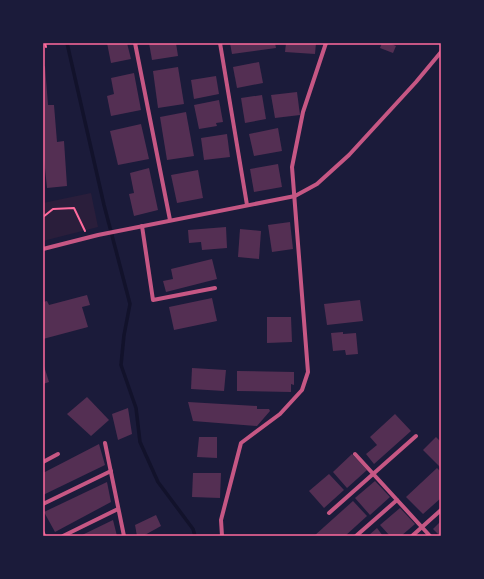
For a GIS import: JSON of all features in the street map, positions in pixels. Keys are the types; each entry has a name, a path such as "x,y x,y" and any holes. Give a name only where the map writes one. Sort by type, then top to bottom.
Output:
{"street":[{"path":"135,43 170,220"},
{"path":"220,43 247,205"},
{"path":"222,536 221,520 241,443 280,414 302,390 308,372 292,167 303,112 326,43"},
{"path":"43,249 130,228 295,196 317,184 349,155 416,82 441,52"},
{"path":"142,226 153,300 215,288"},
{"path":"329,513 416,436"},
{"path":"104,443 124,536"},
{"path":"43,462 58,454"},
{"path":"356,454 430,536"},
{"path":"43,504 110,472"},
{"path":"356,536 397,500"},
{"path":"63,536 118,509"},
{"path":"412,536 441,510"}],"path":[{"path":"43,217 53,209 74,208 88,237"}],"shaded area":[{"path":"91,193 98,227 43,241 43,203"}],"building":[{"path":"107,43 127,43 131,59 111,63"},
{"path":"149,43 176,43 178,56 152,60"},
{"path":"230,43 275,43 276,48 232,54"},
{"path":"286,43 316,43 315,54 285,52"},
{"path":"382,43 389,43 396,46 393,53 380,48"},
{"path":"259,62 263,83 237,88 233,67"},
{"path":"45,66 48,105 54,105 57,142 64,141 67,186 47,188 43,149 43,67"},
{"path":"178,67 184,104 158,108 153,71"},
{"path":"134,73 141,110 111,116 107,96 114,94 111,78"},
{"path":"216,76 219,94 194,99 191,80"},
{"path":"297,92 300,115 275,118 271,95"},
{"path":"262,95 266,119 245,123 241,98"},
{"path":"219,100 223,122 216,123 217,126 199,129 194,105"},
{"path":"186,112 194,156 167,160 160,117"},
{"path":"141,124 149,159 118,165 110,131"},
{"path":"278,128 282,151 254,156 249,134"},
{"path":"227,134 230,157 204,160 201,138"},
{"path":"278,164 282,187 254,192 250,169"},
{"path":"149,168 158,210 134,216 129,194 134,193 130,173"},
{"path":"198,170 203,198 177,203 171,175"},
{"path":"290,222 293,249 272,252 268,225"},
{"path":"226,227 227,248 202,250 201,242 189,243 188,230"},
{"path":"240,229 261,231 259,259 238,257"},
{"path":"212,259 217,279 166,292 163,281 173,279 171,269"},
{"path":"87,295 90,305 82,307 88,327 43,339 43,302 47,301 49,305"},
{"path":"212,298 217,321 174,330 169,307"},
{"path":"360,300 363,321 327,325 324,304"},
{"path":"267,317 291,317 292,342 267,343"},
{"path":"343,332 343,334 356,333 358,354 346,355 345,350 333,351 331,333"},
{"path":"43,363 49,382 43,384"},
{"path":"192,368 226,370 224,391 191,389"},
{"path":"237,371 294,372 294,385 291,384 291,392 237,391"},
{"path":"87,397 109,420 91,436 67,414"},
{"path":"188,402 257,406 257,409 269,409 270,411 257,426 193,421"},
{"path":"128,408 132,434 118,440 112,414"},
{"path":"395,414 411,431 374,464 366,454 377,445 370,437"},
{"path":"199,437 217,437 217,458 197,457"},
{"path":"436,437 441,442 441,468 423,450"},
{"path":"99,444 105,465 43,495 43,473"},
{"path":"352,454 367,470 347,488 333,472"},
{"path":"437,468 441,472 441,498 423,514 406,497"},
{"path":"193,473 221,473 220,498 192,497"},
{"path":"329,474 344,490 324,508 309,491"},
{"path":"375,481 390,497 370,515 355,498"},
{"path":"107,482 111,502 55,532 44,512"},
{"path":"353,501 367,516 345,536 314,536"},
{"path":"400,508 415,524 401,536 390,536 380,525"},
{"path":"156,515 161,526 143,536 137,536 135,525"},
{"path":"113,520 117,536 80,536"},
{"path":"441,521 441,536 440,536 433,529"},
{"path":"377,528 383,536 368,536"}],"waterway":[{"path":"67,43 104,205 130,304 124,335 121,365 136,408 140,442 158,482 193,529 195,536"}]}
